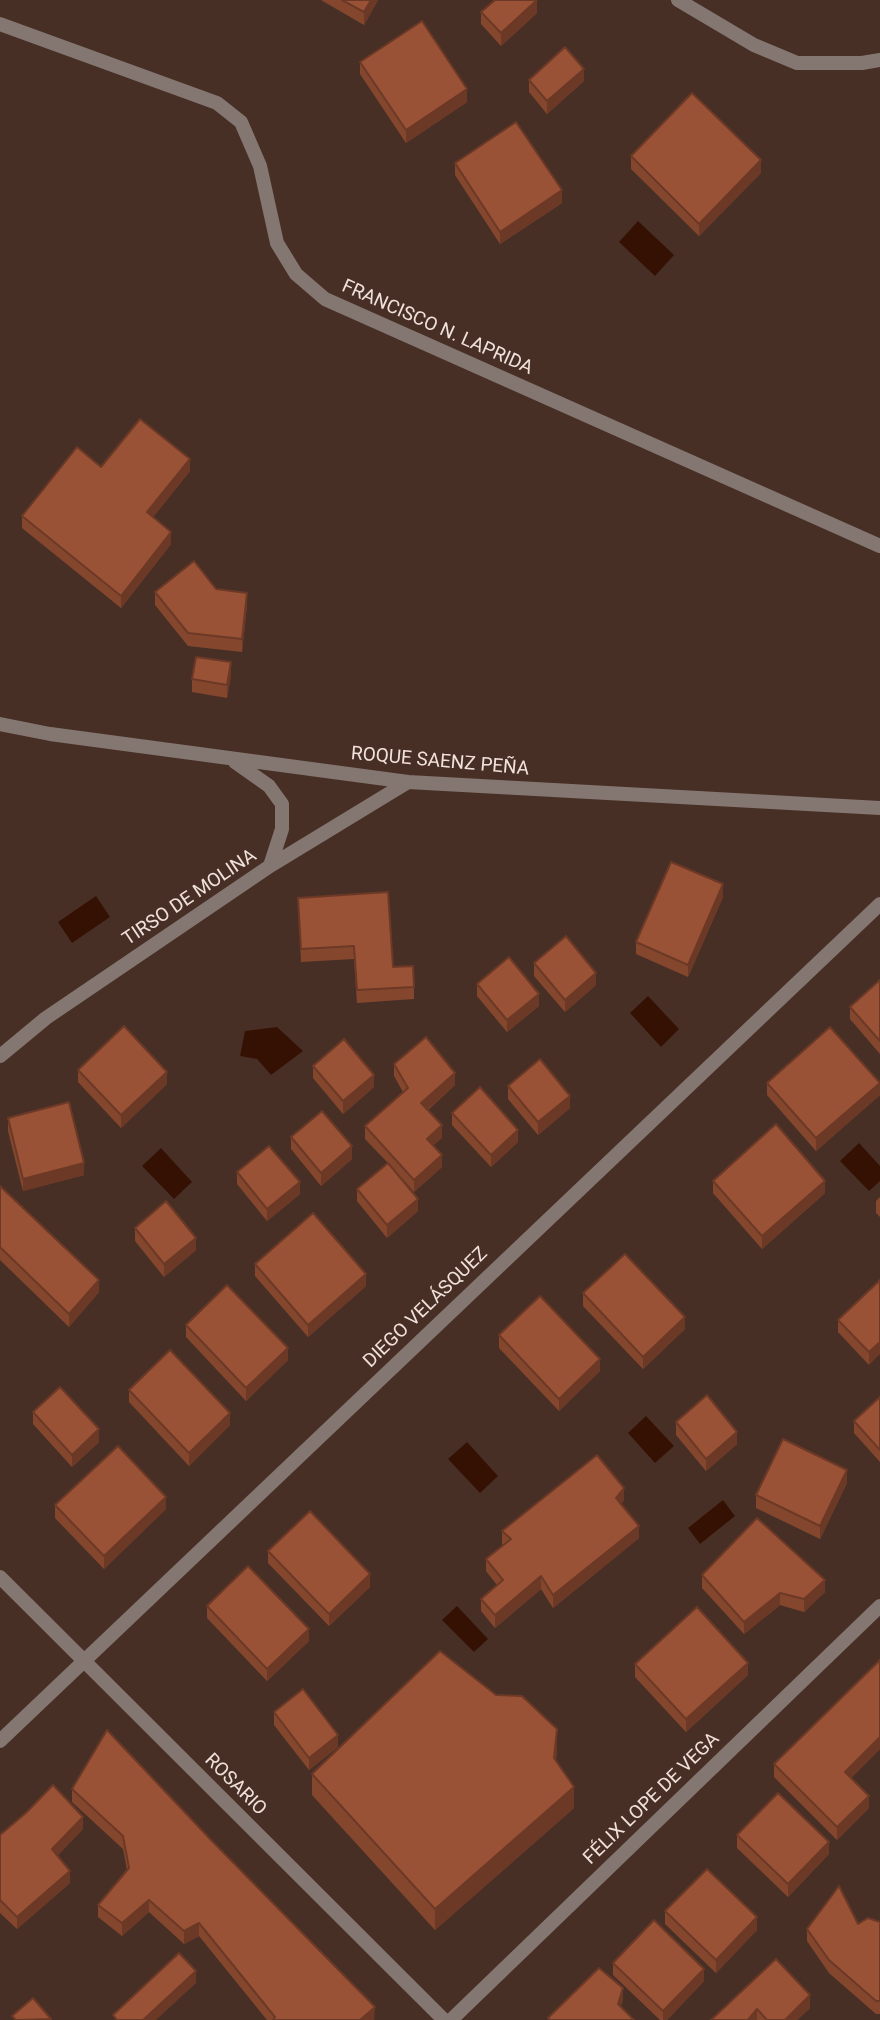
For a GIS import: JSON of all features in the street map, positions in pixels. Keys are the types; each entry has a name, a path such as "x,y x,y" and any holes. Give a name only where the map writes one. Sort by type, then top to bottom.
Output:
{"street":[{"path":"678,0 754,45 797,63 862,63 880,60"},
{"name":"FRANCISCO N. LAPRIDA","path":"0,24 217,103 241,122 260,166 277,243 296,274 325,299 880,546"},
{"name":"ROQUE SAENZ PEÑA","path":"0,724 50,734 231,760 408,782 880,808"},
{"path":"231,760 269,786 282,804 282,829 270,866"},
{"name":"TIRSO DE MOLINA","path":"0,1056 47,1018 270,866 408,782"},
{"name":"DIEGO VELÁSQUEZ","path":"0,1741 880,904"},
{"name":"ROSARIO","path":"0,1577 444,2020"},
{"name":"FÉLIX LOPE DE VEGA","path":"451,2020 880,1606"}],"shaded area":[{"path":"638,221 674,255 655,276 619,242"},
{"path":"96,896 110,917 72,943 58,922"},
{"path":"648,996 679,1029 661,1047 630,1013"},
{"path":"277,1027 303,1051 271,1075 257,1059 240,1056 245,1031"},
{"path":"859,1143 880,1166 880,1181 869,1191 840,1161"},
{"path":"161,1148 192,1182 174,1199 142,1166"},
{"path":"646,1416 674,1446 655,1463 628,1433"},
{"path":"467,1442 498,1476 480,1493 448,1459"},
{"path":"723,1500 735,1516 700,1544 688,1528"},
{"path":"457,1606 488,1639 474,1652 442,1620"}],"building":[{"path":"342,0 371,0 364,12"},
{"path":"495,0 537,0 501,33 481,12"},
{"path":"422,21 467,89 406,130 360,62"},
{"path":"565,47 584,69 547,101 529,80"},
{"path":"692,93 761,160 699,224 631,156"},
{"path":"516,122 562,190 500,232 455,163"},
{"path":"140,419 190,459 147,512 171,532 121,596 22,516 77,447 101,467"},
{"path":"194,561 216,589 247,593 242,639 188,633 155,592"},
{"path":"196,657 231,662 227,685 192,679"},
{"path":"671,862 723,884 688,965 636,942"},
{"path":"388,892 393,967 413,966 414,987 357,990 354,946 301,949 298,898"},
{"path":"566,936 596,973 565,1000 534,963"},
{"path":"509,957 539,994 507,1020 477,984"},
{"path":"880,980 880,1041 850,1007"},
{"path":"124,1026 167,1072 121,1115 78,1070"},
{"path":"830,1027 880,1083 816,1138 767,1083"},
{"path":"426,1037 455,1073 421,1103 442,1125 427,1139 442,1155 414,1180 365,1126 408,1088 394,1064"},
{"path":"344,1039 374,1075 343,1101 313,1066"},
{"path":"540,1059 570,1096 538,1122 508,1086"},
{"path":"480,1087 518,1130 491,1155 452,1113"},
{"path":"69,1102 84,1163 23,1179 8,1118"},
{"path":"322,1111 352,1146 321,1173 291,1137"},
{"path":"776,1124 825,1181 762,1236 713,1181"},
{"path":"269,1146 300,1182 267,1209 237,1172"},
{"path":"388,1163 418,1199 387,1225 357,1189"},
{"path":"0,1186 99,1280 69,1314 0,1247"},
{"path":"166,1201 196,1238 164,1264 135,1228"},
{"path":"313,1213 366,1274 308,1325 255,1264"},
{"path":"625,1254 685,1317 643,1357 583,1293"},
{"path":"880,1280 880,1342 869,1352 838,1320"},
{"path":"227,1285 288,1348 246,1388 186,1325"},
{"path":"540,1296 600,1359 559,1399 499,1335"},
{"path":"170,1350 230,1413 189,1453 129,1390"},
{"path":"60,1387 99,1429 72,1455 33,1412"},
{"path":"707,1395 737,1432 706,1459 676,1422"},
{"path":"880,1397 880,1450 854,1421"},
{"path":"783,1439 847,1470 820,1526 756,1495"},
{"path":"118,1446 166,1497 104,1556 55,1505"},
{"path":"597,1455 624,1488 616,1498 639,1526 553,1595 541,1576 495,1615 481,1599 503,1580 486,1559 511,1539 502,1531"},
{"path":"310,1511 370,1574 329,1614 268,1551"},
{"path":"757,1518 825,1580 804,1599 780,1593 744,1622 702,1575"},
{"path":"248,1566 309,1629 267,1669 207,1606"},
{"path":"697,1607 748,1663 686,1719 635,1664"},
{"path":"440,1651 496,1695 522,1696 557,1729 554,1758 574,1787 435,1909 312,1774"},
{"path":"880,1660 880,1737 845,1772 869,1796 837,1827 774,1764"},
{"path":"303,1689 338,1735 309,1758 274,1712"},
{"path":"107,1730 375,2007 360,2020 273,2020 275,2017 199,1923 184,1931 149,1900 122,1923 98,1905 129,1868 123,1836 72,1789"},
{"path":"53,1785 83,1817 52,1849 70,1871 17,1917 0,1900 0,1835"},
{"path":"778,1793 829,1842 788,1884 737,1835"},
{"path":"707,1869 757,1917 716,1960 665,1911"},
{"path":"839,1886 858,1924 868,1918 880,1922 880,2001 876,2001 829,1960 807,1929"},
{"path":"654,1920 704,1969 663,2011 613,1963"},
{"path":"179,1953 196,1971 143,2020 117,2020 113,2015"},
{"path":"776,1959 810,1995 785,2020 767,2020 757,2009 748,2020 711,2020"},
{"path":"599,1968 623,1988 618,2004 634,2020 550,2020 548,2018"},
{"path":"33,1998 51,2019 16,2020 12,2016"}]}
